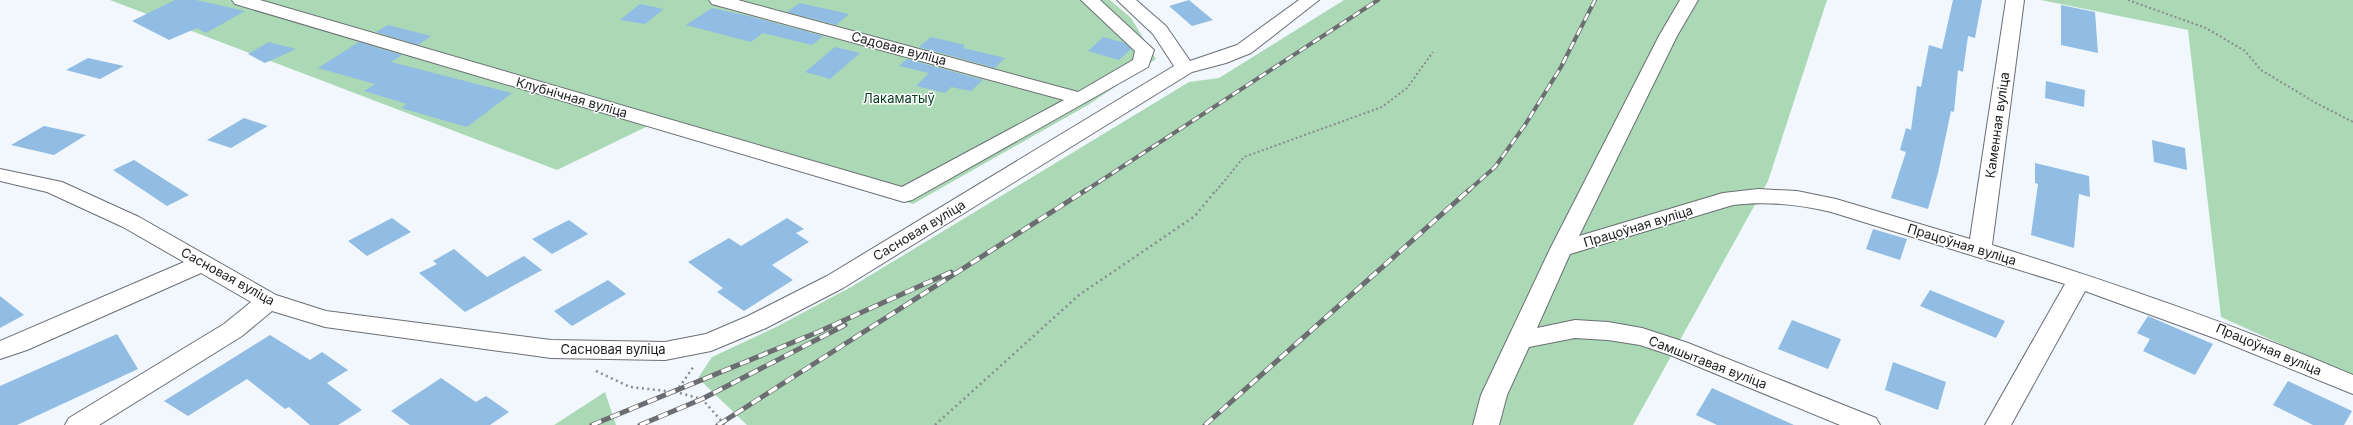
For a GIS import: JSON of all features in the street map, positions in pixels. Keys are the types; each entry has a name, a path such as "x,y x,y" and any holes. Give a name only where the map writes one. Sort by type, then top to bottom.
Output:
{"street":[{"name":"Клубнічная вуліца","path":"241,0 904,195 1078,100"},
{"name":"Садовая вуліца","path":"718,0 1068,94 1078,100"},
{"path":"1078,100 1141,63 1145,50 1090,0"},
{"path":"1126,0 1160,30 1185,68"},
{"name":"Сасновая вуліца","path":"0,175 54,187 131,222 268,301 324,319 551,349 665,351 711,342 757,322 835,282 1185,68 1219,59 1244,49 1310,0"},
{"path":"1486,425 1494,395 1561,249 1668,36 1689,0"},
{"name":"Каменная вуліца","path":"1980,250 2015,0"},
{"name":"Працоўная вуліца","path":"1561,249 1731,198 1773,195 1836,206 2129,296 2220,329 2353,385"},
{"path":"0,350 18,344 203,263"},
{"path":"1998,425 2079,280"},
{"path":"78,425 233,330 268,301"},
{"name":"Самшытавая вуліца","path":"1519,340 1575,329 1608,331 1642,337 1678,349 1867,425"}],"path":[{"path":"2128,0 2206,28 2245,51 2261,70 2316,103 2353,122"},
{"path":"934,425 1079,295 1195,216 1244,157 1382,107 1407,88 1433,52"},
{"path":"594,370 630,387 676,392 702,399 725,425"}],"green space":[{"name":"Лакаматыў","path":"110,0 1110,0 1131,18 1156,59 1088,105 913,204 648,126 557,170"},
{"path":"1344,0 1827,0 1768,181 1633,425 747,425 698,378 712,357 776,327 851,287 1189,82 1219,78"},
{"path":"2041,0 2353,0 2353,377 2221,317 2188,30"},
{"path":"605,392 616,425 554,425"}],"building":[{"path":"175,0 196,0 245,11 206,33 197,28 169,40 132,21"},
{"path":"1189,0 1213,20 1192,26 1169,6"},
{"path":"1953,0 1982,0 1975,38 1968,36 1963,72 1958,70 1954,112 1951,111 1938,173 1928,209 1891,198 1906,152 1900,150 1906,128 1911,130 1917,86 1921,87 1929,45 1942,49"},
{"path":"800,3 849,14 836,25 787,12"},
{"path":"640,4 664,9 645,24 620,20"},
{"path":"2061,5 2095,12 2098,53 2061,45"},
{"path":"712,8 753,17 823,36 812,45 763,33 751,42 686,25"},
{"path":"388,25 431,36 418,45 376,32"},
{"path":"931,37 965,45 963,48 1005,58 995,68 919,47"},
{"path":"1103,37 1125,43 1131,49 1119,60 1088,51"},
{"path":"269,42 296,49 265,63 248,54"},
{"path":"359,42 402,55 391,62 512,93 467,127 401,108 407,104 364,91 375,84 318,68"},
{"path":"835,47 860,53 830,79 805,72"},
{"path":"88,58 124,66 100,79 66,70"},
{"path":"907,59 983,80 971,91 951,87 945,93 916,86 929,73 899,66"},
{"path":"2046,81 2085,90 2084,107 2045,98"},
{"path":"244,118 268,126 231,148 207,140"},
{"path":"44,126 86,135 54,155 11,145"},
{"path":"2152,140 2185,148 2187,170 2154,162"},
{"path":"134,160 189,195 167,206 113,170"},
{"path":"2035,163 2089,176 2090,197 2079,194 2074,248 2031,235 2038,184 2035,183"},
{"path":"392,218 411,232 367,256 348,241"},
{"path":"787,218 804,229 796,233 809,242 772,265 793,280 744,311 717,292 723,288 688,262 729,238 741,246"},
{"path":"569,220 588,234 552,254 532,239"},
{"path":"1873,229 1907,239 1900,260 1866,249"},
{"path":"454,249 487,277 524,256 542,270 465,312 419,273 437,264 433,261"},
{"path":"608,280 626,294 572,326 554,311"},
{"path":"1930,290 2005,321 1996,338 1920,306"},
{"path":"0,296 24,315 0,328"},
{"path":"2148,316 2213,344 2195,375 2143,351 2150,339 2137,333"},
{"path":"1792,320 1841,339 1828,369 1778,349"},
{"path":"117,334 138,369 17,425 0,425 0,386"},
{"path":"270,335 310,360 322,352 348,370 327,383 362,410 338,425 310,425 289,407 285,409 247,379 188,416 164,401"},
{"path":"1893,362 1946,382 1938,410 1885,390"},
{"path":"441,378 476,402 486,396 509,412 490,425 410,425 391,411"},
{"path":"2288,381 2352,411 2344,425 2313,425 2273,405"},
{"path":"1712,388 1794,425 1717,425 1696,415"}],"railway":[{"path":"1085,191 1378,0"},
{"path":"1468,191 1495,167 1525,125 1561,67 1595,0"},
{"path":"718,425 1086,190"},
{"path":"1205,425 1469,190"},
{"path":"592,425 818,332 951,272"},
{"path":"640,425 702,399 845,325"}]}
